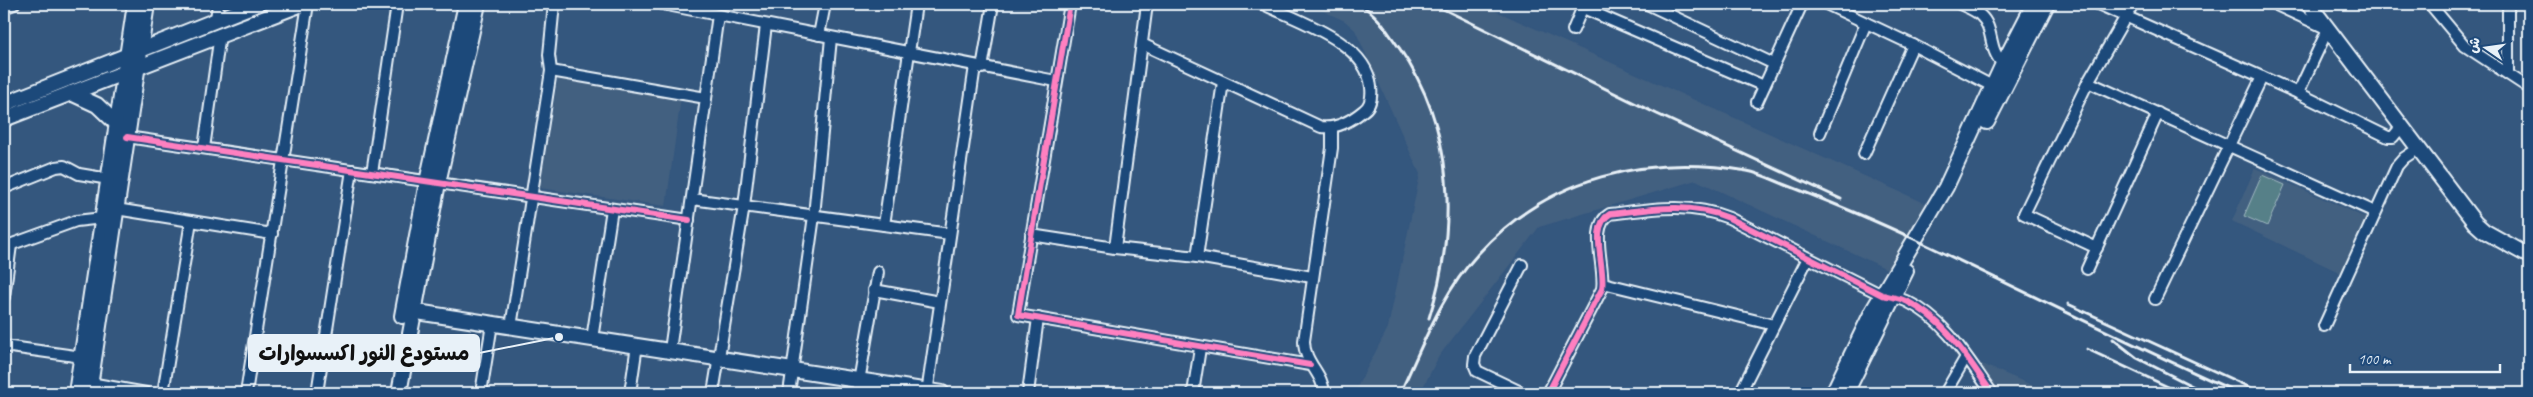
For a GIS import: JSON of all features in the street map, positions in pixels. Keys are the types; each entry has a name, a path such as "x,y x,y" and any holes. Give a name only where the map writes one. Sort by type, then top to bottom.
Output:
{"street":[{"path":"4,8 14,4"},
{"path":"134,53 135,4"},
{"path":"76,393 116,124 147,4"},
{"path":"216,18 218,4"},
{"path":"4,104 134,53 216,18 257,4"},
{"path":"4,119 220,34 302,4"},
{"path":"246,393 308,4"},
{"path":"372,173 397,4"},
{"path":"390,393 433,183 466,4"},
{"path":"433,183 478,4"},
{"path":"512,327 551,71 549,55 554,4"},
{"path":"662,4 1056,81"},
{"path":"819,35 825,4"},
{"path":"884,225 916,4"},
{"path":"927,392 950,234 979,67 993,4"},
{"path":"1070,4 1018,315 1200,348 1310,365"},
{"path":"1115,248 1148,4"},
{"path":"1142,44 1321,127 1332,128 1364,111 1369,104 1372,92 1366,70 1357,56 1344,44 1263,4"},
{"path":"1647,4 1774,64"},
{"path":"1756,102 1802,4"},
{"path":"1960,4 1976,12 1984,20 1989,30 1992,48 2003,64"},
{"path":"1998,89 2003,64 2034,4"},
{"path":"1833,393 1888,296 1998,89 2047,4"},
{"path":"2098,4 2298,93 2388,138 2393,137 2402,126"},
{"path":"2097,248 2024,214 2088,82 2133,4"},
{"path":"2274,4 2328,29"},
{"path":"2309,4 2475,223 2484,231 2529,256"},
{"path":"2430,4 2465,46 2529,88"},
{"path":"2508,4 2508,74"},
{"path":"1831,5 1998,89"},
{"path":"1573,30 1584,6 1764,86"},
{"path":"670,350 718,15"},
{"path":"1820,133 1866,23"},
{"path":"712,393 720,358 744,206 766,25"},
{"path":"2298,93 2328,29"},
{"path":"204,148 220,34"},
{"path":"789,393 814,216 831,38"},
{"path":"1864,154 1913,45"},
{"path":"131,70 127,137 89,388 146,393"},
{"path":"551,71 706,98"},
{"path":"2155,299 2262,77"},
{"path":"1197,256 1223,82"},
{"path":"2088,82 2375,212"},
{"path":"72,93 97,104 116,124"},
{"path":"2087,270 2158,113"},
{"path":"1324,393 1321,379 1305,355 1304,341 1332,148 1332,128"},
{"path":"127,137 689,220"},
{"path":"2324,326 2397,166 2404,158 2419,148"},
{"path":"4,188 56,167 64,166 79,174 109,179"},
{"path":"317,393 352,170"},
{"path":"692,199 950,234"},
{"path":"1548,393 1597,301 1603,283 1598,234 1603,219 1610,214 1667,206 1693,208 1717,213 1888,296 1906,301 1930,316 1950,335 1992,393"},
{"path":"116,209 272,234"},
{"path":"592,339 612,209"},
{"path":"4,297 8,246 76,222 103,218"},
{"path":"163,393 191,221"},
{"path":"1031,235 1115,248 1197,256 1312,277"},
{"path":"1740,393 1808,258"},
{"path":"1522,265 1475,356 1474,364 1477,371 1523,393"},
{"path":"858,387 878,272"},
{"path":"1603,283 1774,325"},
{"path":"874,290 940,302"},
{"path":"1846,393 1888,296"},
{"path":"408,310 793,370 858,387 942,393"},
{"path":"399,393 408,310"},
{"path":"1028,393 1038,318"},
{"path":"481,393 492,324"},
{"path":"630,393 637,345"},
{"path":"4,346 82,357"},
{"path":"1193,393 1200,348"},
{"path":"1945,393 1966,357"}],"shaded area":[{"path":"1308,4 1480,4 1927,204 1887,269 1696,180 1539,227 1439,356 1420,393 1354,393 1388,328 1420,174 1355,30 1345,21"},
{"path":"558,77 681,97 666,206 540,188"},
{"path":"2255,168 2366,218 2341,273 2232,221"},
{"path":"1953,352 2051,393 1985,393"}],"green space":[{"path":"2262,175 2285,185 2267,226 2244,216"}],"railway":[{"path":"1360,4 1382,24 1400,49 1418,80 1432,112 1441,146 1446,180 1447,214 1438,284 1429,318"},
{"path":"1433,4 1657,114 1841,199"},
{"path":"1400,393 1434,320 1453,286 1478,254 1506,227 1536,206 1568,189 1601,177 1636,169 1672,166 1709,166 1753,172 1765,176 1899,232 2239,393"},
{"path":"2068,304 2262,393"},
{"path":"2113,339 2137,358 2206,393"},
{"path":"2087,349 2181,393"}],"cycle path":[{"path":"1070,4 1018,315 1310,365"},
{"path":"127,137 689,220"},
{"path":"1548,393 1602,289 1603,280 1599,237 1600,228 1604,220 1610,214 1670,208 1699,210 1729,218 1882,295 1908,302 1922,310 1956,342 1992,393"}],"place":[{"name":"مستودع النور اكسسوارات","path":"559,337"}]}
